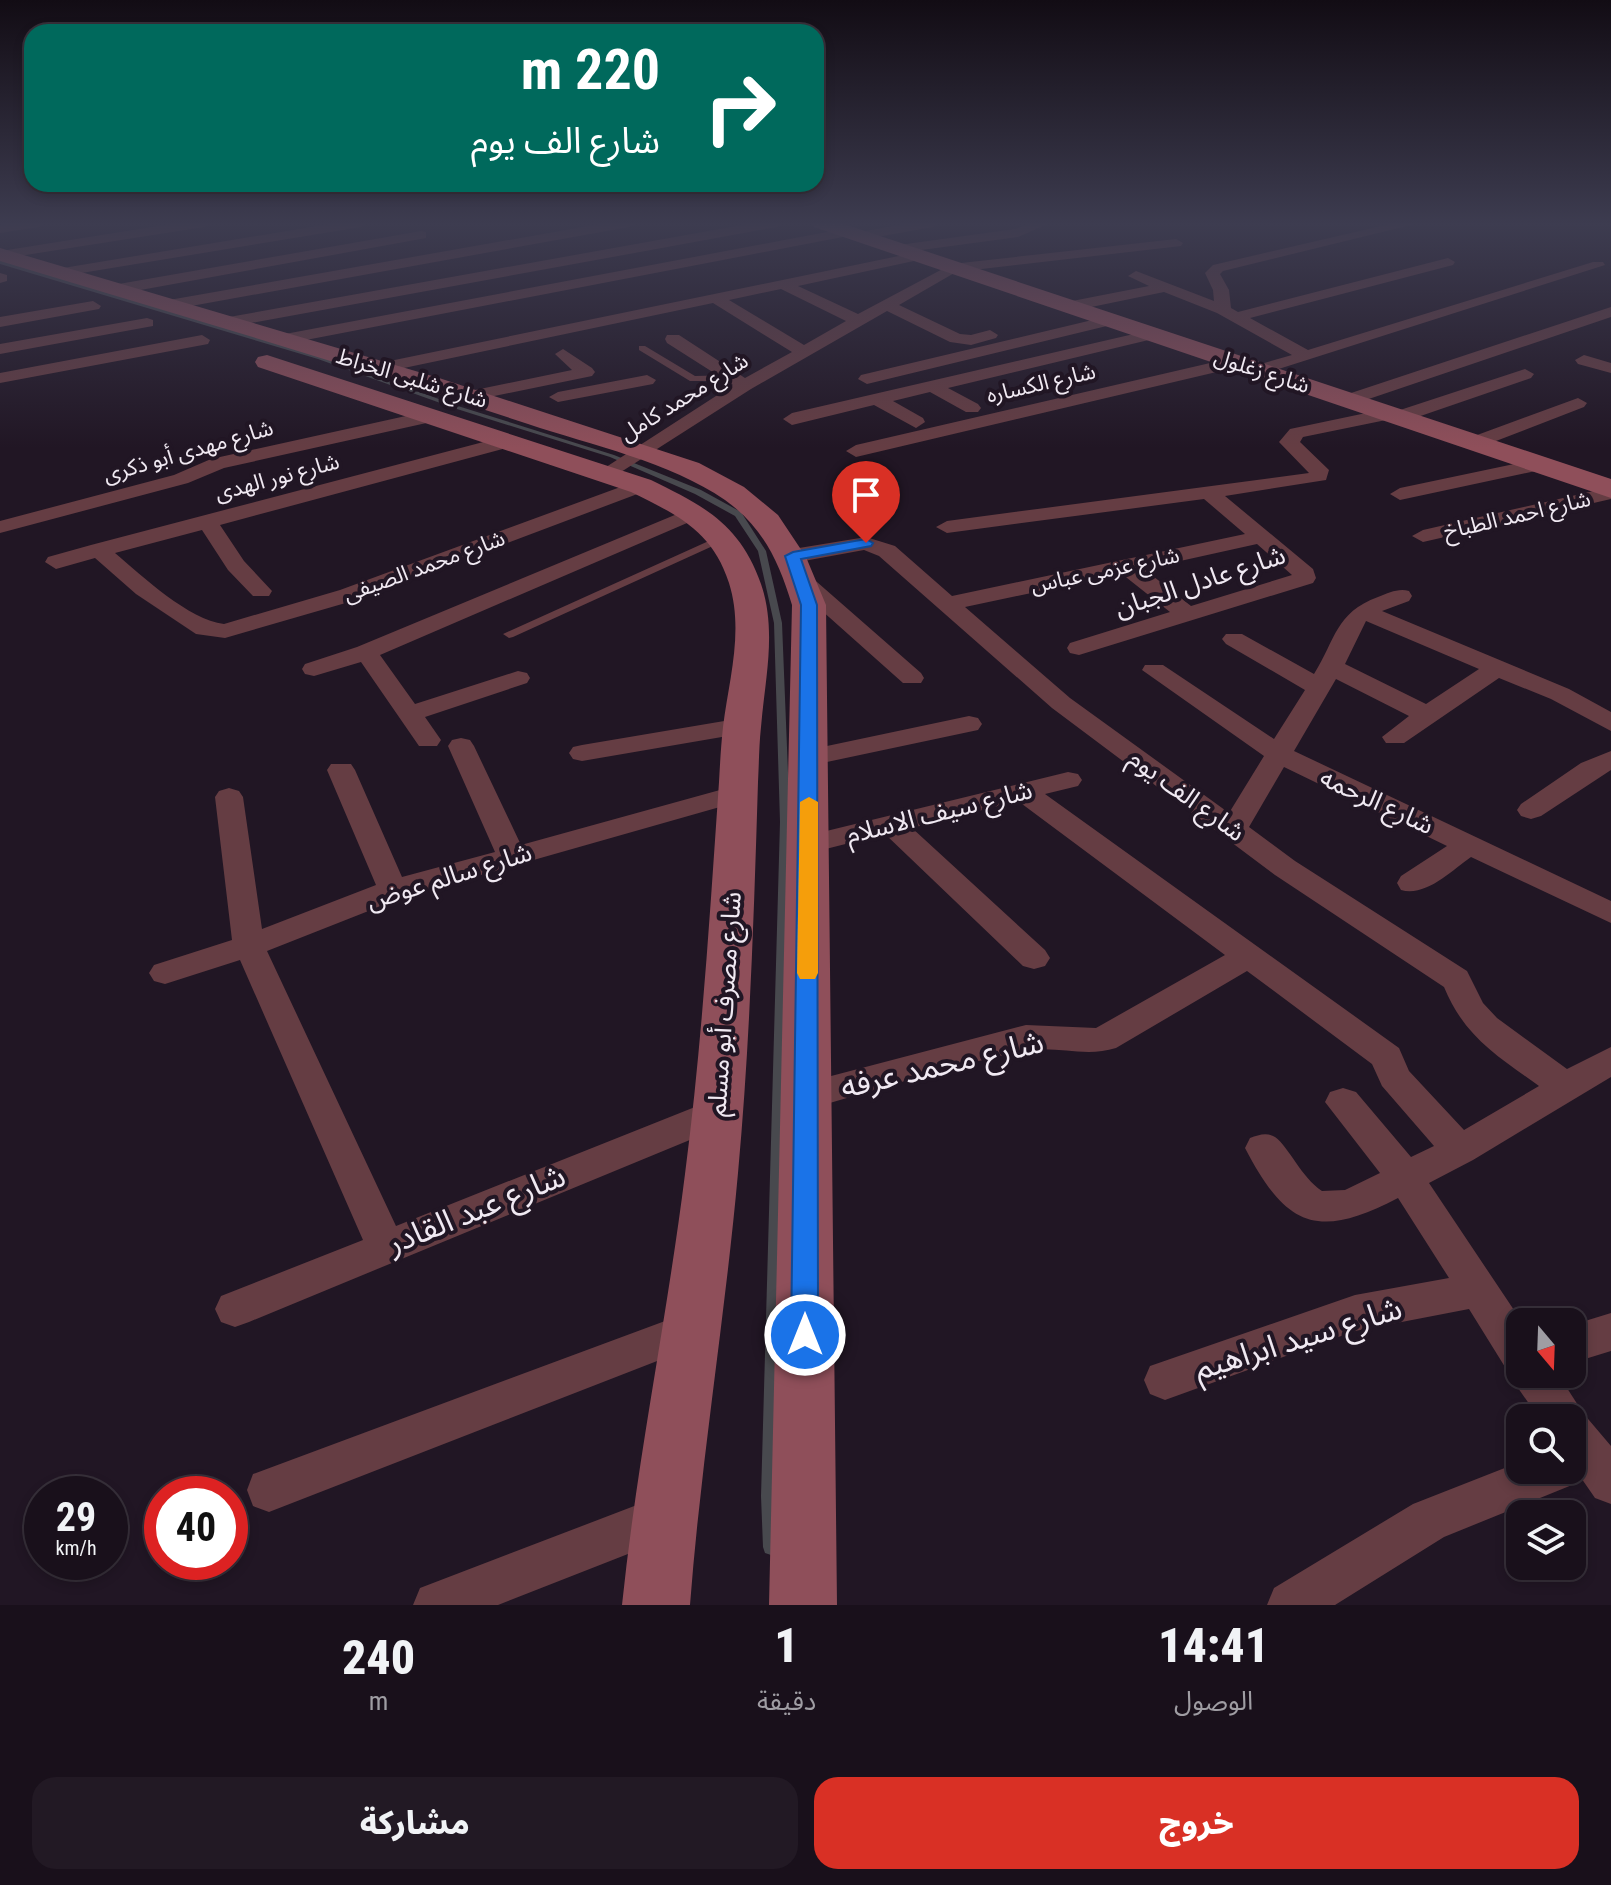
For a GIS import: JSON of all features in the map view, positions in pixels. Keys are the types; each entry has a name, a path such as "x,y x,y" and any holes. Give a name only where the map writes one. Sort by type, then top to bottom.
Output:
{"street":[{"path":"0,322 103,298"},
{"name":"شارع شلبى الخراط","path":"103,298 169,305 470,396 544,420 628,467"},
{"name":"شارع شلبى الخراط","path":"103,298 147,323 510,441 628,467"},
{"path":"169,305 209,298"},
{"path":"229,322 362,298"},
{"path":"285,339 525,298"},
{"path":"380,368 715,298 804,352"},
{"path":"811,298 859,321"},
{"name":"شارع محمد كامل","path":"628,467 739,381 804,352 899,298"},
{"name":"شارع زغلول","path":"1040,298 1543,464 1611,491"},
{"path":"867,379 1135,298"},
{"path":"1193,298 1230,314 1307,356"},
{"path":"1224,298 1230,314"},
{"path":"1230,314 1297,298"},
{"name":"شارع الكساره","path":"856,451 1307,356 1493,298"},
{"path":"887,305 956,338 971,340 1087,314"},
{"path":"453,312 493,344"},
{"path":"311,347 453,312"},
{"path":"1348,400 1611,312"},
{"path":"0,349 147,323"},
{"path":"792,419 1151,335"},
{"path":"673,339 739,381"},
{"path":"0,378 202,340"},
{"path":"470,396 586,372 563,354"},
{"path":"1584,360 1611,368"},
{"path":"947,527 1319,476 1319,470 1290,444 1289,441 1297,433 1395,416 1525,374"},
{"path":"506,408 647,380"},
{"path":"932,386 972,408"},
{"path":"877,399 916,422"},
{"path":"544,420 621,403"},
{"path":"1476,442 1578,403"},
{"path":"822,412 847,427"},
{"name":"شارع مهدى أبو ذكرى","path":"3,527 181,479 228,461 433,416"},
{"name":"شارع نور الهدى","path":"56,562 510,441"},
{"path":"1400,494 1543,464"},
{"path":"628,467 708,525"},
{"name":"شارع مصرف أبو مسلم","path":"628,467 689,469 724,485 752,506 776,529 797,568 809,605 738,793 718,1113 692,1329 663,1518 656,1605"},
{"name":"شارع محمد الصيفى","path":"99,550 144,589 204,629 225,631 310,608 628,467"},
{"name":"شارع احمد الطباخ","path":"1423,536 1611,491"},
{"name":"شارع عادل الجبان","path":"1079,648 1305,578 1305,574 1208,492"},
{"path":"207,521 236,565 261,591"},
{"path":"314,669 708,525"},
{"name":"شارع مصرف أبو مسلم","path":"708,525 741,567 774,692 808,758 810,844 805,1096 803,1605"},
{"name":"شارع عزمى عباس","path":"948,604 1262,537"},
{"name":"شارع الف يوم","path":"797,568 875,545 887,551 1061,703 1285,868 1445,971 1461,987 1463,1001 1476,1018 1566,1087"},
{"path":"1126,566 1188,615"},
{"path":"797,568 912,678"},
{"path":"1234,828 1356,617 1401,596"},
{"path":"1363,612 1560,694 1611,723"},
{"path":"1234,639 1324,677 1436,709"},
{"path":"366,652 428,740"},
{"path":"1395,737 1498,667"},
{"name":"شارع الرحمه","path":"1154,670 1279,754 1611,913"},
{"path":"410,714 518,678"},
{"path":"1414,689 1436,709"},
{"path":"582,753 774,692"},
{"path":"808,758 969,724"},
{"path":"461,746 511,855"},
{"path":"1531,810 1611,759"},
{"path":"341,770 393,890"},
{"name":"شارع سيف الاسلام","path":"810,844 1068,780"},
{"path":"1023,791 1387,1057 1394,1077 1460,1150"},
{"name":"شارع سالم عوض","path":"165,973 249,946 393,890 738,793"},
{"path":"229,797 249,946 385,1245"},
{"path":"891,824 1034,958"},
{"path":"1412,883 1469,845"},
{"name":"شارع محمد عرفه","path":"805,1096 1026,1038 1054,1036 1070,1042 1088,1043 1104,1039 1248,956"},
{"path":"1263,1148 1302,1200 1317,1208 1333,1210 1352,1204 1460,1150 1566,1087 1607,1068"},
{"path":"1343,1102 1405,1177 1506,1333"},
{"name":"شارع عبد القادر","path":"235,1309 385,1245 718,1113"},
{"name":"شارع سيد ابراهيم","path":"1165,1380 1355,1313 1478,1290"},
{"path":"269,1490 692,1329"},
{"path":"1586,1340 1611,1332"},
{"path":"1291,1605 1429,1520 1520,1484"},
{"path":"437,1605 663,1518"}],"lane":[{"path":"642,348 693,379 739,381"},
{"path":"509,634 708,525"}],"waterway":[{"path":"120,298 320,358 459,408 612,456 698,492 738,514 762,551 778,623 785,822 769,1496 771,1547"}],"slow traffic":[{"path":"807,973 809,802"}],"route":[{"path":"805,1335 809,605 793,556 866,543"}]}
